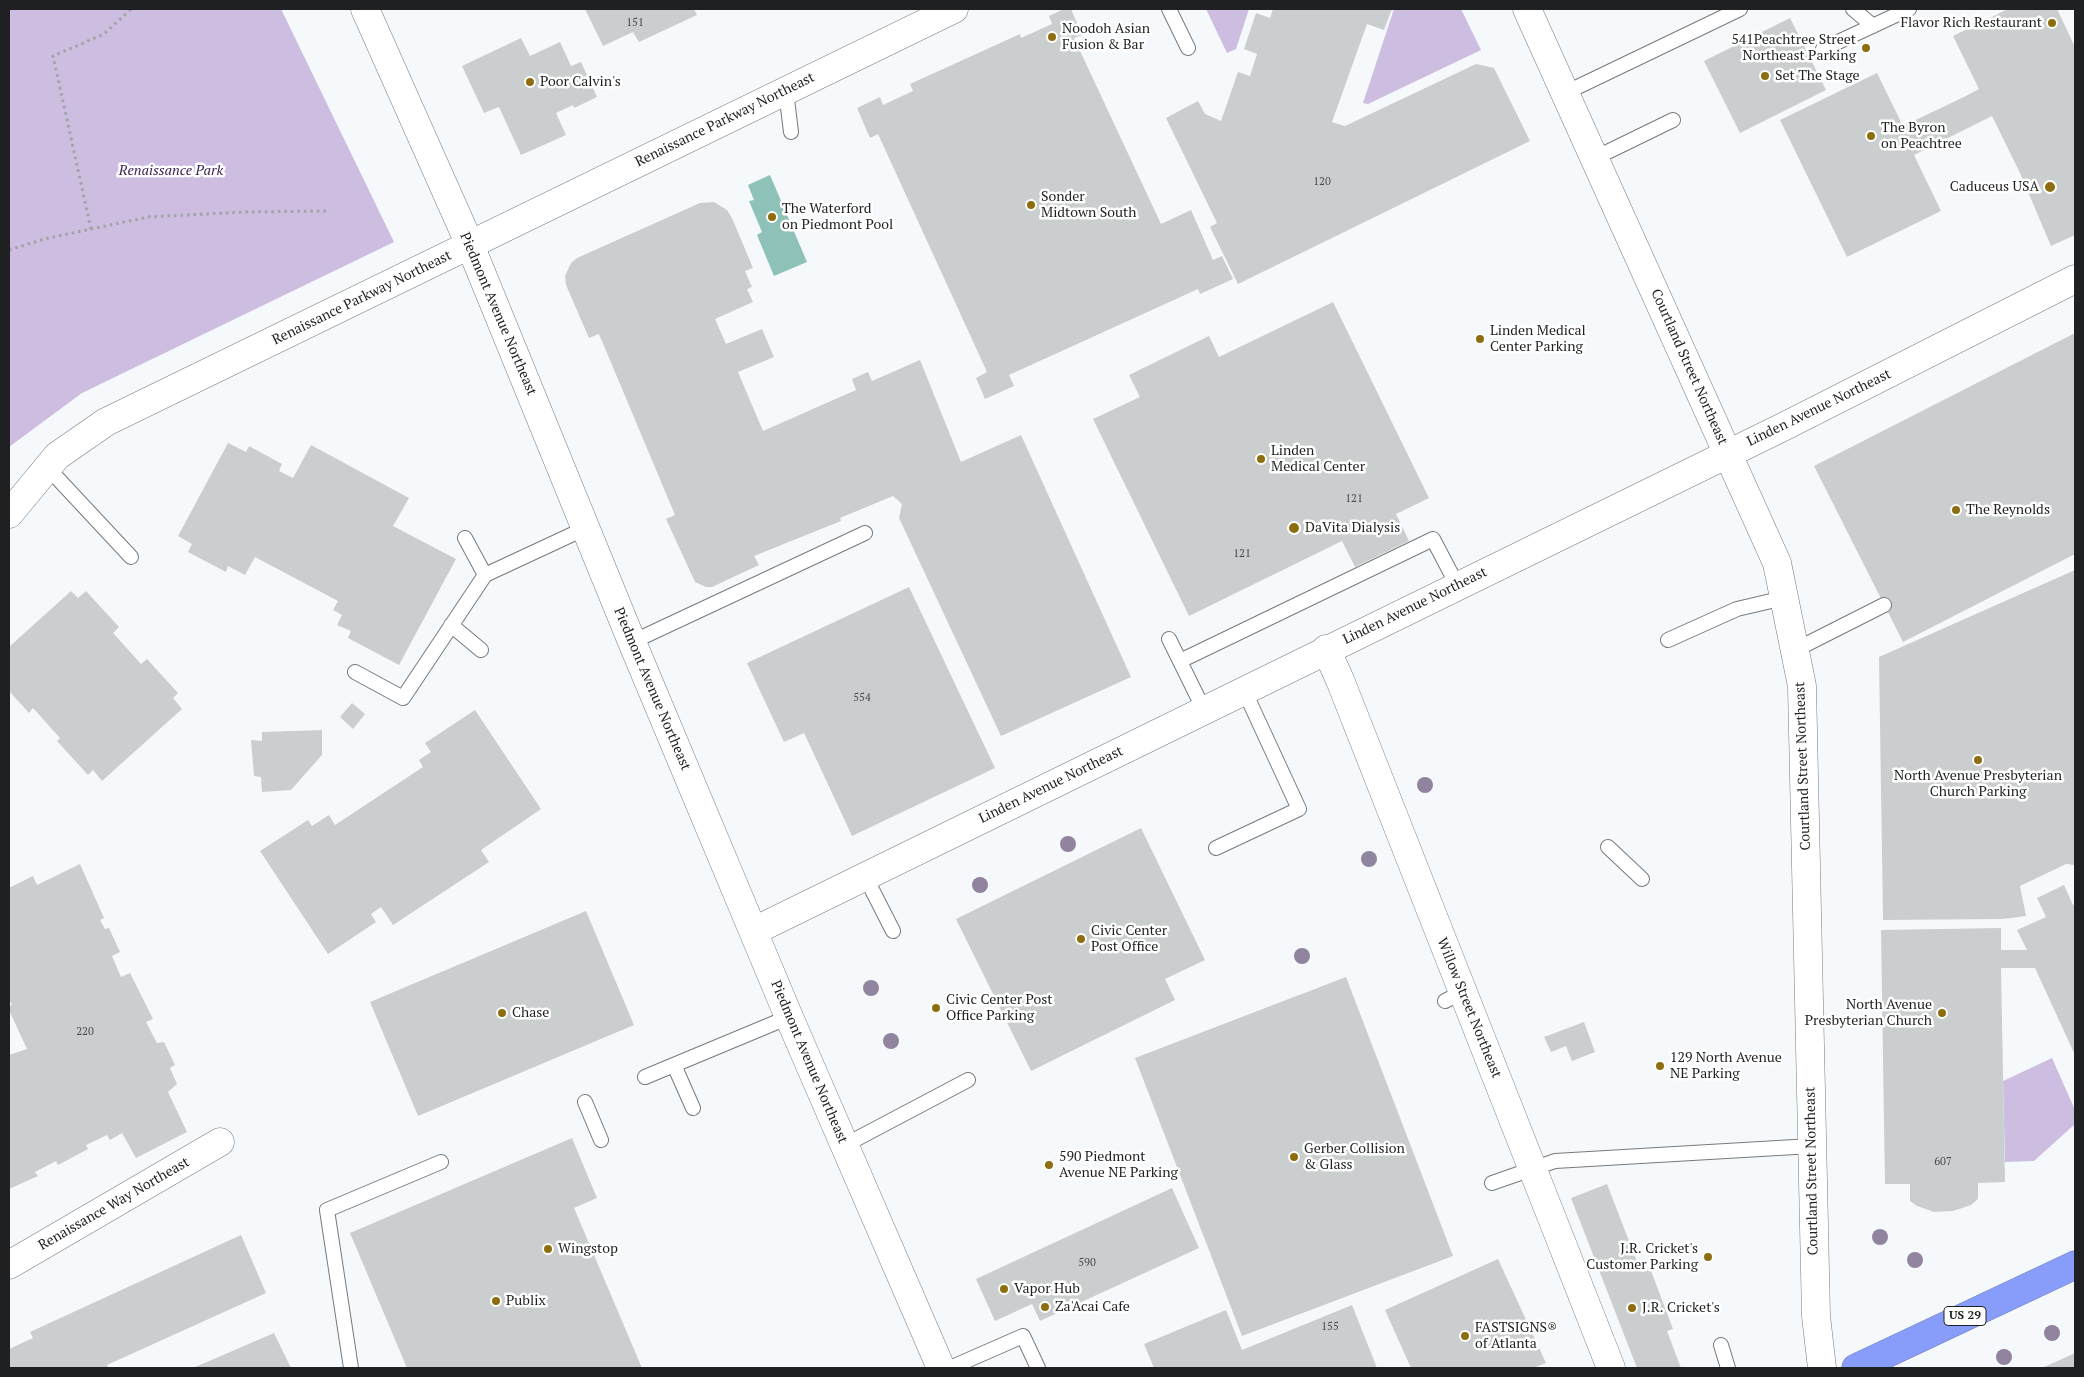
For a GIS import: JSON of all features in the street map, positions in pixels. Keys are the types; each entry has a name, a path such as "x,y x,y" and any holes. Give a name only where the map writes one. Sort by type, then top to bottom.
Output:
{"highway":[{"name":"US 29","path":"1856,1368 2075,1265"}],"street":[{"name":"Piedmont Avenue Northeast","path":"365,9 470,245 632,642 941,1368"},
{"name":"Renaissance Parkway Northeast","path":"9,514 57,456 106,422 954,9"},
{"name":"Courtland Street Northeast","path":"1530,10 1565,93 1777,564 1802,686 1816,1316 1822,1368"},
{"name":"Linden Avenue Northeast","path":"754,931 1727,453 2075,279"},
{"name":"Willow Street Northeast","path":"1326,649 1439,910 1454,997 1532,1169 1611,1368"},
{"name":"Renaissance Way Northeast","path":"9,1265 220,1142"}],"lane":[{"path":"1169,9 1188,48"},
{"path":"1565,93 1740,9"},
{"path":"1853,9 1873,26"},
{"path":"1823,49 1909,9"},
{"path":"786,91 791,132"},
{"path":"1594,158 1673,120"},
{"path":"47,467 130,557"},
{"path":"355,672 402,698 485,575 586,528"},
{"path":"632,642 865,533"},
{"path":"465,538 485,575"},
{"path":"1180,661 1433,539 1457,585"},
{"path":"1668,640 1737,609 1784,598"},
{"path":"1795,650 1884,604"},
{"path":"451,625 481,650"},
{"path":"1169,639 1204,710"},
{"path":"1216,848 1299,809 1244,690"},
{"path":"1608,847 1642,879"},
{"path":"865,876 893,931"},
{"path":"645,1077 790,1017"},
{"path":"674,1065 693,1108"},
{"path":"845,1145 968,1080"},
{"path":"585,1102 601,1140"},
{"path":"1492,1183 1555,1161 1812,1146"},
{"path":"351,1368 327,1210 440,1162"},
{"path":"950,1368 1023,1336 1038,1368"},
{"path":"1721,1345 1728,1368"}],"path":[{"path":"92,229 53,56 104,34 131,9"},
{"path":"9,250 44,239 148,217 244,212 329,211"}],"green space":[{"name":"Renaissance Park","path":"9,9 281,9 394,242 82,393 9,447"},
{"path":"1206,9 1249,9 1236,49 1227,53"},
{"path":"1394,9 1461,9 1481,50 1368,104 1363,103"},
{"path":"2052,1058 2075,1110 2075,1124 2034,1161 2005,1162 2003,1081"}],"shaded area":[{"name":"The Waterford on Piedmont Pool","path":"770,175 807,262 774,276 757,235 762,232 749,201 754,200 748,185"}],"building":[{"path":"585,9 694,9 697,15 639,42 633,32 603,46"},
{"name":"Sonder Midtown South","path":"1064,9 1071,9 1082,35 1074,38 1161,224 1191,210 1213,260 1222,256 1233,279 1200,294 1198,289 1009,375 1014,386 985,399 976,378 987,372 878,134 870,138 857,108 880,97 883,105 913,91 910,84 1020,34 1021,38 1052,24 1049,16"},
{"path":"1273,9 1392,9 1384,30 1367,24 1332,122 1345,126 1476,64 1494,68 1530,141 1238,284 1210,227 1217,223 1166,118 1198,101 1205,114 1221,121 1238,72 1250,76 1257,54 1244,49 1256,13 1270,18"},
{"name":"The Byron on Peachtree","path":"2008,9 2057,9 2075,47 2075,235 2051,246 2020,173 1992,116 1914,155 1941,211 1847,257 1780,120 1877,73 1903,126 1964,97 1979,89 1953,36"},
{"name":"Set The Stage","path":"1790,18 1826,90 1740,133 1704,61"},
{"name":"Poor Calvin's","path":"521,38 530,56 560,42 571,66 581,62 597,97 574,108 573,105 556,113 566,135 521,155 499,107 484,113 462,66"},
{"path":"714,202 727,210 732,218 753,268 745,271 752,287 747,289 753,302 715,319 726,344 762,329 774,357 738,372 763,431 856,390 852,379 868,372 872,381 920,360 961,462 1021,435 1131,677 1001,736 899,518 902,504 893,496 840,518 841,521 754,556 759,565 712,587 706,587 695,582 666,519 675,515 599,334 589,338 566,285 565,276 571,263 577,258 700,203"},
{"name":"Linden Medical Center","path":"1333,302 1429,498 1396,514 1409,541 1355,567 1342,541 1189,616 1093,419 1140,397 1129,375 1209,336 1219,357"},
{"name":"The Reynolds","path":"2075,333 2075,554 1903,642 1814,466"},
{"path":"228,443 246,452 249,446 282,464 279,471 293,478 311,445 409,498 393,526 456,559 399,665 348,638 351,631 337,625 342,615 333,610 338,601 255,557 245,575 228,566 226,572 188,552 192,544 178,536"},
{"name":"North Avenue Presbyterian Church Parking","path":"2075,570 2075,869 2074,865 2066,864 2020,886 2026,916 2003,919 1883,920 1879,657"},
{"path":"909,587 995,768 852,836 804,733 784,742 747,663"},
{"path":"71,591 78,598 86,591 119,627 113,633 141,664 147,659 178,693 173,698 182,709 102,781 93,770 88,775 57,741 60,738 33,708 29,713 9,691 9,647"},
{"path":"352,703 365,714 353,729 340,717"},
{"path":"475,710 541,809 481,850 489,862 393,925 381,907 371,914 376,922 328,954 260,851 308,820 312,826 329,815 335,825 423,767 419,760 431,752 425,743"},
{"path":"322,730 322,755 291,790 262,792 261,777 254,776 251,740 262,741 262,732"},
{"name":"Civic Center Post Office","path":"1141,828 1205,960 1165,979 1175,1000 1031,1071 956,919"},
{"path":"80,864 104,918 100,920 105,929 109,928 120,952 112,956 121,977 130,973 153,1019 146,1022 157,1043 164,1042 175,1065 170,1068 177,1084 168,1092 187,1132 136,1158 122,1133 110,1140 107,1135 86,1145 88,1149 58,1165 56,1161 35,1172 38,1176 9,1189 9,1055 27,1049 9,1010 9,1006 12,1005 9,999 9,888 33,876 37,885"},
{"name":"North Avenue Presbyterian Church","path":"2064,885 2073,905 2075,903 2075,1055 2035,968 2001,968 2005,1182 1978,1183 1978,1199 1971,1205 1953,1211 1934,1212 1917,1206 1910,1201 1910,1184 1885,1184 1881,930 2001,928 2001,950 2027,950 2017,930 2046,917 2037,898"},
{"name":"Chase","path":"586,911 634,1025 418,1116 370,1002"},
{"name":"Gerber Collision & Glass","path":"1346,977 1453,1256 1242,1336 1135,1058"},
{"path":"1584,1022 1595,1052 1572,1061 1566,1046 1551,1052 1544,1037"},
{"name":"Publix","path":"572,1138 597,1198 574,1208 642,1368 407,1368 350,1233"},
{"path":"1607,1184 1641,1272 1650,1268 1673,1329 1667,1331 1681,1368 1637,1368 1571,1198"},
{"path":"1172,1188 1199,1248 1040,1321 1032,1304 995,1321 976,1279"},
{"path":"241,1235 266,1293 107,1365 108,1368 9,1368 9,1349 33,1338 30,1332"},
{"name":"FASTSIGNS® of Atlanta","path":"1498,1259 1546,1363 1533,1368 1411,1368 1385,1310"},
{"path":"1352,1305 1377,1368 1154,1368 1144,1344 1226,1310 1242,1350"},
{"path":"274,1333 291,1368 193,1368"},
{"path":"2075,1353 2075,1368 2042,1368"}],"place":[{"name":"Flavor Rich Restaurant","path":"2052,23"},
{"name":"Noodoh Asian Fusion & Bar","path":"1052,37"},
{"name":"541Peachtree Street Northeast Parking","path":"1866,48"},
{"name":"Set The Stage","path":"1765,76"},
{"name":"Poor Calvin's","path":"530,82"},
{"name":"The Byron on Peachtree","path":"1871,136"},
{"name":"Caduceus USA","path":"2050,187"},
{"name":"Sonder Midtown South","path":"1031,205"},
{"name":"The Waterford on Piedmont Pool","path":"772,217"},
{"name":"Linden Medical Center Parking","path":"1480,339"},
{"name":"Linden Medical Center","path":"1261,459"},
{"name":"The Reynolds","path":"1956,510"},
{"name":"DaVita Dialysis","path":"1294,528"},
{"name":"North Avenue Presbyterian Church Parking","path":"1978,760"},
{"name":"Civic Center Post Office","path":"1081,939"},
{"name":"Civic Center Post Office Parking","path":"936,1008"},
{"name":"Chase","path":"502,1013"},
{"name":"North Avenue Presbyterian Church","path":"1942,1013"},
{"name":"129 North Avenue NE Parking","path":"1660,1066"},
{"name":"Gerber Collision & Glass","path":"1294,1157"},
{"name":"590 Piedmont Avenue NE Parking","path":"1049,1165"},
{"name":"Wingstop","path":"548,1249"},
{"name":"J.R. Cricket's Customer Parking","path":"1708,1257"},
{"name":"Vapor Hub","path":"1004,1289"},
{"name":"Publix","path":"496,1301"},
{"name":"Za'Acai Cafe","path":"1045,1307"},
{"name":"J.R. Cricket's","path":"1632,1308"},
{"name":"FASTSIGNS® of Atlanta","path":"1465,1336"}]}
